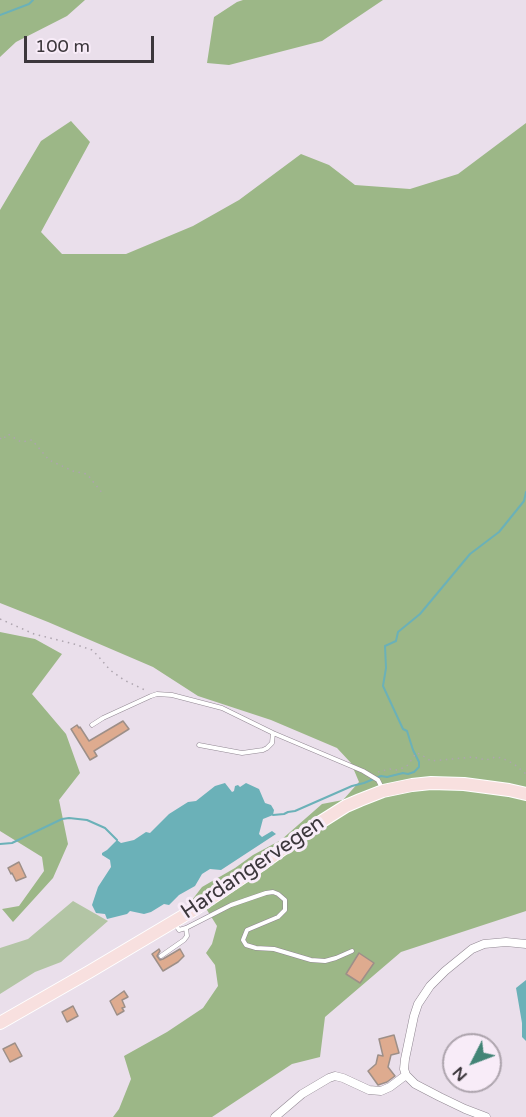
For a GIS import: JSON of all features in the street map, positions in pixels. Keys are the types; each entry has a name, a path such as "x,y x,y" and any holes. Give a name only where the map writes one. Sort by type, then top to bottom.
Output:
{"main road":[{"name":"Hardangervegen","path":"0,1023 174,921 235,883 334,813 360,800 382,791 412,785 447,783 526,794"}],"street":[{"path":"486,1117 415,1084 406,1075 405,1059 414,1016 418,1004 430,986 472,949 484,944 506,942 526,944"},
{"path":"275,1117 302,1094 335,1076 369,1090 381,1091 406,1075"}],"lane":[{"path":"92,725 151,696 172,695 222,708 273,733 363,771 378,780 382,791"},
{"path":"199,745 242,753 263,750 272,743 273,733"},
{"path":"174,921 179,930 186,928 231,905 273,892 285,900 285,910 273,920 247,930 243,940 246,945 325,961 352,951"},
{"path":"161,956 184,940 187,936 186,928"}],"path":[{"path":"0,438 2,440 8,434 21,442 32,440 49,460 73,471 87,474 103,494"},
{"path":"0,620 34,634 92,650 110,670 124,680 157,694"},
{"path":"374,777 376,772 403,768 408,765 416,753 431,761 473,757 486,760 502,758 526,774"}],"green space":[{"path":"0,0 85,0 67,16 16,42 0,57"},
{"path":"243,0 383,0 322,41 229,65 207,63 214,17"},
{"path":"71,121 90,142 41,232 62,254 126,254 193,226 239,200 301,154 329,165 355,185 410,189 458,174 526,123 526,911 401,952 325,1017 320,1057 292,1064 212,1117 113,1117 119,1109 131,1079 124,1056 167,1032 203,1008 218,986 215,965 206,953 212,944 217,926 207,910 192,900 202,887 281,840 322,804 343,800 359,782 351,763 337,748 271,720 198,696 153,667 0,603 0,210 41,141"},
{"path":"0,632 35,639 62,654 32,694 66,734 80,773 59,800 68,844 53,878 13,922 2,909 19,906 44,871 42,857 0,831"},
{"path":"73,901 108,921 61,962 35,972 0,994 0,948 28,939"}],"water":[{"path":"225,783 232,792 235,786 240,787 246,783 259,789 265,803 271,805 274,810 273,815 263,819 259,834 262,837 272,831 276,834 221,870 210,869 202,874 195,886 179,895 169,905 164,904 144,914 130,911 127,914 107,919 105,914 96,913 92,905 98,887 111,867 110,860 102,853 117,840 121,843 134,840 146,832 150,833 169,814 188,802 196,801 215,786"},
{"path":"526,980 526,1041 522,1037 516,988"}],"building":[{"path":"123,721 129,729 94,751 97,756 90,760 71,729 77,725 80,727 89,741"},
{"path":"19,862 26,877 16,881 8,868"},
{"path":"159,949 157,956 160,960 180,949 184,956 163,971 152,954"},
{"path":"359,953 374,963 360,983 346,974"},
{"path":"124,991 128,997 122,1000 124,1011 117,1015 110,1001"},
{"path":"73,1006 78,1016 67,1022 62,1012"},
{"path":"394,1035 399,1053 391,1055 388,1067 395,1076 378,1085 368,1071 376,1064 378,1055 383,1056 379,1039"},
{"path":"15,1043 22,1056 10,1062 3,1049"}],"waterway":[{"path":"0,15 29,4 33,0"},
{"path":"273,815 295,811 381,776 408,774 419,767 407,731 403,729 383,686 386,668 385,646 396,641 398,632 420,614 470,554 499,532 524,501 526,492"},
{"path":"0,844 12,843 62,819 69,818 87,820 105,828 117,840"}]}
